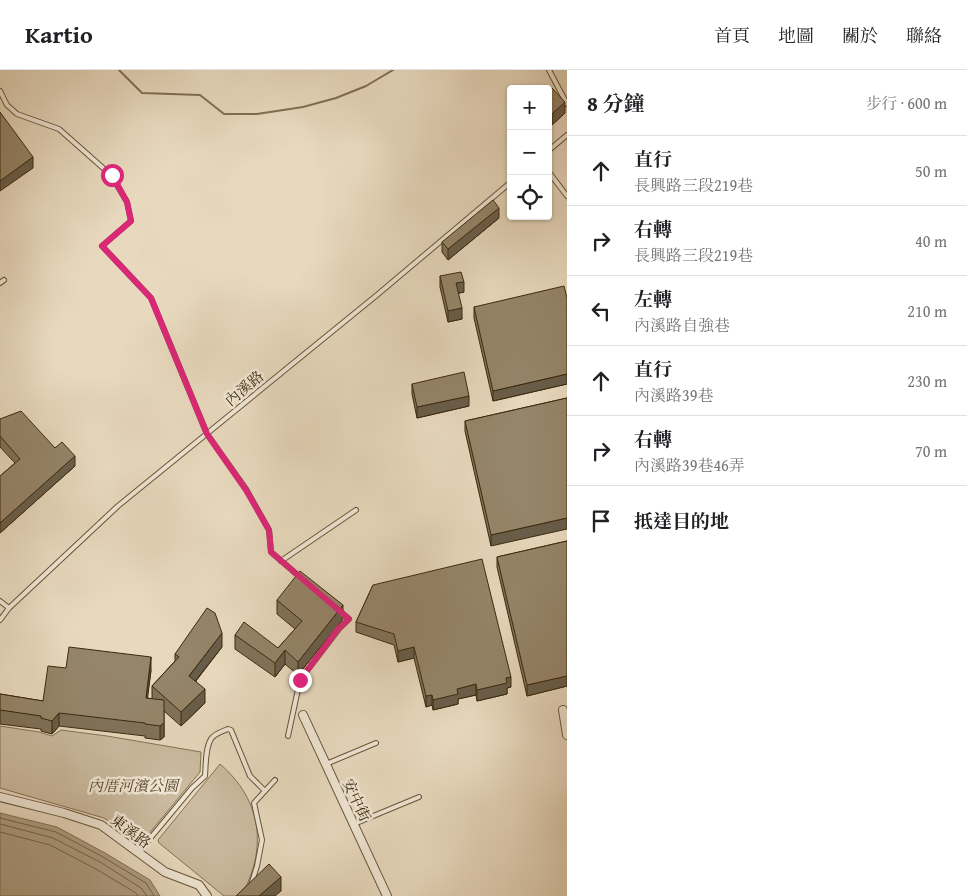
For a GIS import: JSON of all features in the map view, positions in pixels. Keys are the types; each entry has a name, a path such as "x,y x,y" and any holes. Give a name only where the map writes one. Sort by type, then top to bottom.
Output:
{"street":[{"path":"563,710 567,735"},
{"name":"安中街","path":"302,715 387,896"},
{"name":"東溪路","path":"0,797 64,813 101,825 165,872 199,886 207,896"}],"lane":[{"path":"549,70 567,104"},
{"path":"0,91 7,105 17,114 59,129 112,175 127,202 131,221 102,246 151,298 207,434 246,490 269,530 271,552 304,580"},
{"path":"552,148 567,135"},
{"path":"551,175 567,196"},
{"name":"內溪路","path":"0,620 9,608 118,506 507,185"},
{"path":"0,283 4,280"},
{"path":"281,561 356,510"},
{"path":"0,602 9,608"},
{"path":"288,736 300,680 338,629 349,619 334,606"},
{"path":"138,853 192,788 205,776 211,739 216,734 228,729 231,730 250,776 265,791"},
{"path":"326,764 376,743"},
{"path":"250,889 262,840 254,803 275,780"},
{"path":"354,824 419,796"}],"green space":[{"name":"內厝河濱公園","path":"0,726 52,736 61,730 201,752 200,772 142,842 104,818 0,788"},
{"path":"220,764 245,793 252,809 256,826 255,861 250,878 241,896 224,896 159,843 158,840"}],"water":[{"path":"0,813 57,827 150,880 160,896 0,896"}],"building":[{"path":"552,88 565,102 552,114"},
{"path":"0,112 33,157 0,181"},
{"path":"493,200 499,208 448,249 442,242"},
{"path":"461,272 464,282 456,283 462,308 448,311 440,276"},
{"path":"564,286 567,298 567,374 493,391 474,307"},
{"path":"464,372 469,396 417,407 412,384"},
{"path":"567,398 567,518 491,535 465,421"},
{"path":"21,411 55,448 62,442 75,456 0,523 0,476 20,459 0,436 0,419"},
{"path":"567,541 567,676 527,685 497,557"},
{"path":"482,559 511,677 506,678 507,683 477,690 476,684 457,689 458,694 433,700 432,695 426,696 414,647 398,651 394,634 356,622 373,585"},
{"path":"300,571 343,605 298,662 285,650 275,663 235,635 244,622 278,648 302,621 277,600"},
{"path":"207,608 215,613 222,633 189,676 205,689 181,712 152,686 179,657 175,654"},
{"path":"69,647 151,657 146,698 164,700 164,723 160,726 59,713 52,721 41,718 41,716 0,710 0,694 43,701 48,666 66,668"},
{"path":"269,864 281,877 259,896 236,896"}],"waterway":[{"path":"119,70 142,93 200,95 224,114 257,114 303,107 336,98 366,86 393,70"}],"route":[{"path":"112,175 127,202 131,221 102,246 151,298 207,434 246,490 269,530 271,552 349,619 338,629 300,680"}]}
